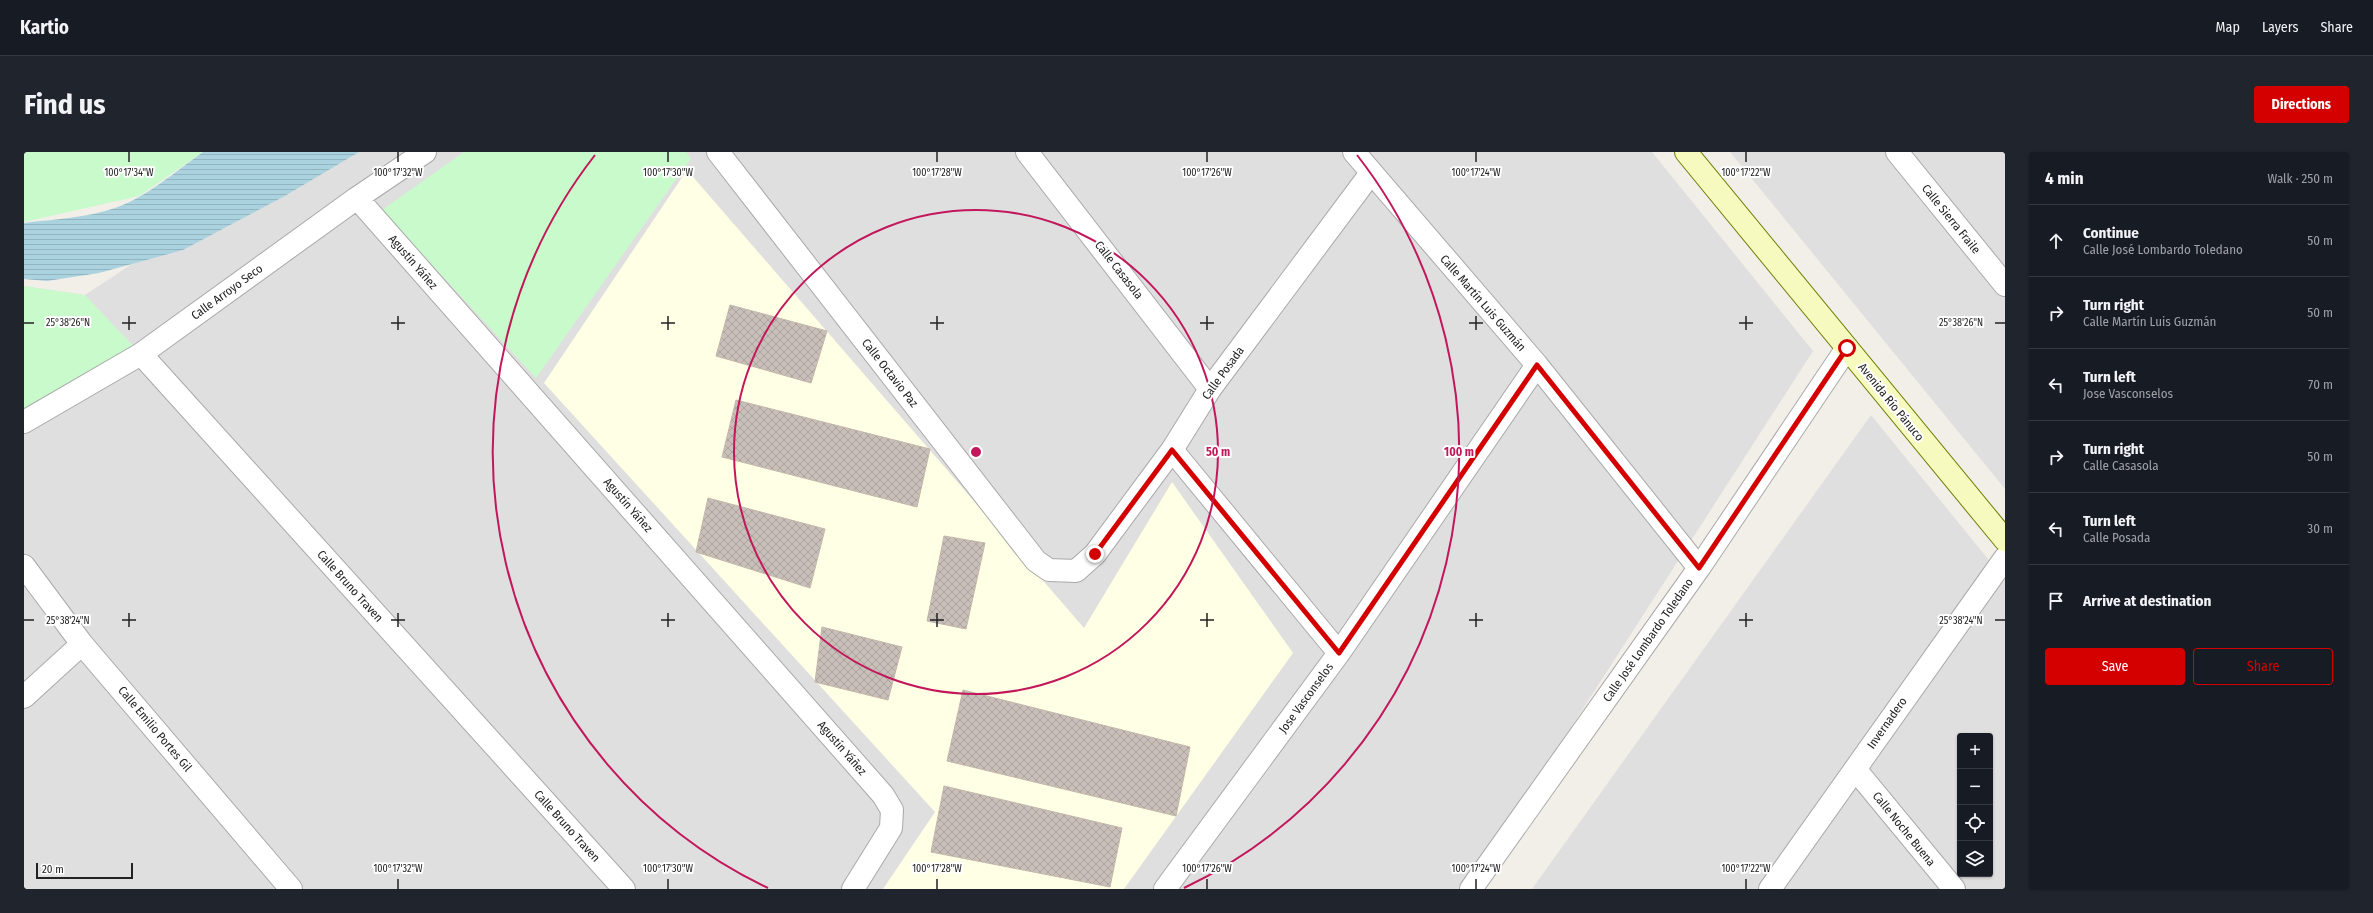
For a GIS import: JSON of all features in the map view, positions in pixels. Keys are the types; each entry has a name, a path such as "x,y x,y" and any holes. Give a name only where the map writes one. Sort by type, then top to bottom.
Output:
{"street":[{"name":"Calle Arroyo Seco","path":"24,422 141,354 357,198 425,152"},
{"name":"Calle Octavio Paz","path":"718,152 1036,561 1049,570 1076,571"},
{"name":"Calle Casasola","path":"1027,152 1210,389"},
{"name":"Calle Martín Luis Guzmán","path":"1354,152 1537,365 1699,568"},
{"name":"Avenida Río Pánuco","path":"1686,152 2005,540"},
{"name":"Calle Sierra Fraile","path":"1897,152 2005,285"},
{"name":"Calle Posada","path":"1076,571 1095,554 1172,450 1210,389 1371,173"},
{"name":"Agustín Yáñez","path":"357,198 883,794 889,803 893,815 891,828 853,889"},
{"name":"Calle José Lombardo Toledano","path":"1471,889 1699,568 1847,348"},
{"name":"Calle Bruno Traven","path":"141,354 624,889"},
{"name":"Jose Vasconselos","path":"1165,889 1339,653 1537,365"},
{"path":"1172,450 1339,653"},
{"name":"Invernadero","path":"1770,889 2005,558"},
{"name":"Calle Emilio Portes Gil","path":"24,566 82,644 291,889"},
{"path":"24,697 82,644"},
{"name":"Calle Noche Buena","path":"1855,769 1954,889"}],"shaded area":[{"path":"301,152 1652,152 1813,351 1467,889 24,889 24,286 85,295"},
{"path":"1730,152 2005,152 2005,489"},
{"path":"687,170 1084,628 1172,482 1293,653 1124,889 883,889 935,812 544,383"},
{"path":"1871,415 2005,580 2005,889 1532,889"}],"green space":[{"path":"24,152 203,152 139,196 24,222"},
{"path":"464,152 686,152 691,158 536,378 382,210"},
{"path":"24,286 85,295 141,354 24,422"}],"water":[{"path":"203,152 359,152 283,197 183,250 99,273 47,281 24,279 24,223 82,216 115,208 150,190"}],"building":[{"path":"730,305 827,331 811,383 716,356"},
{"path":"736,400 930,449 917,507 722,457"},
{"path":"708,498 825,529 810,588 696,552"},
{"path":"944,536 985,543 966,629 927,621"},
{"path":"822,627 902,647 888,700 815,682"},
{"path":"963,690 1190,747 1176,816 947,761"},
{"path":"944,786 1122,828 1110,887 931,852"}],"route":[{"path":"1095,554 1172,450 1339,653 1537,365 1699,568 1847,348"}]}
